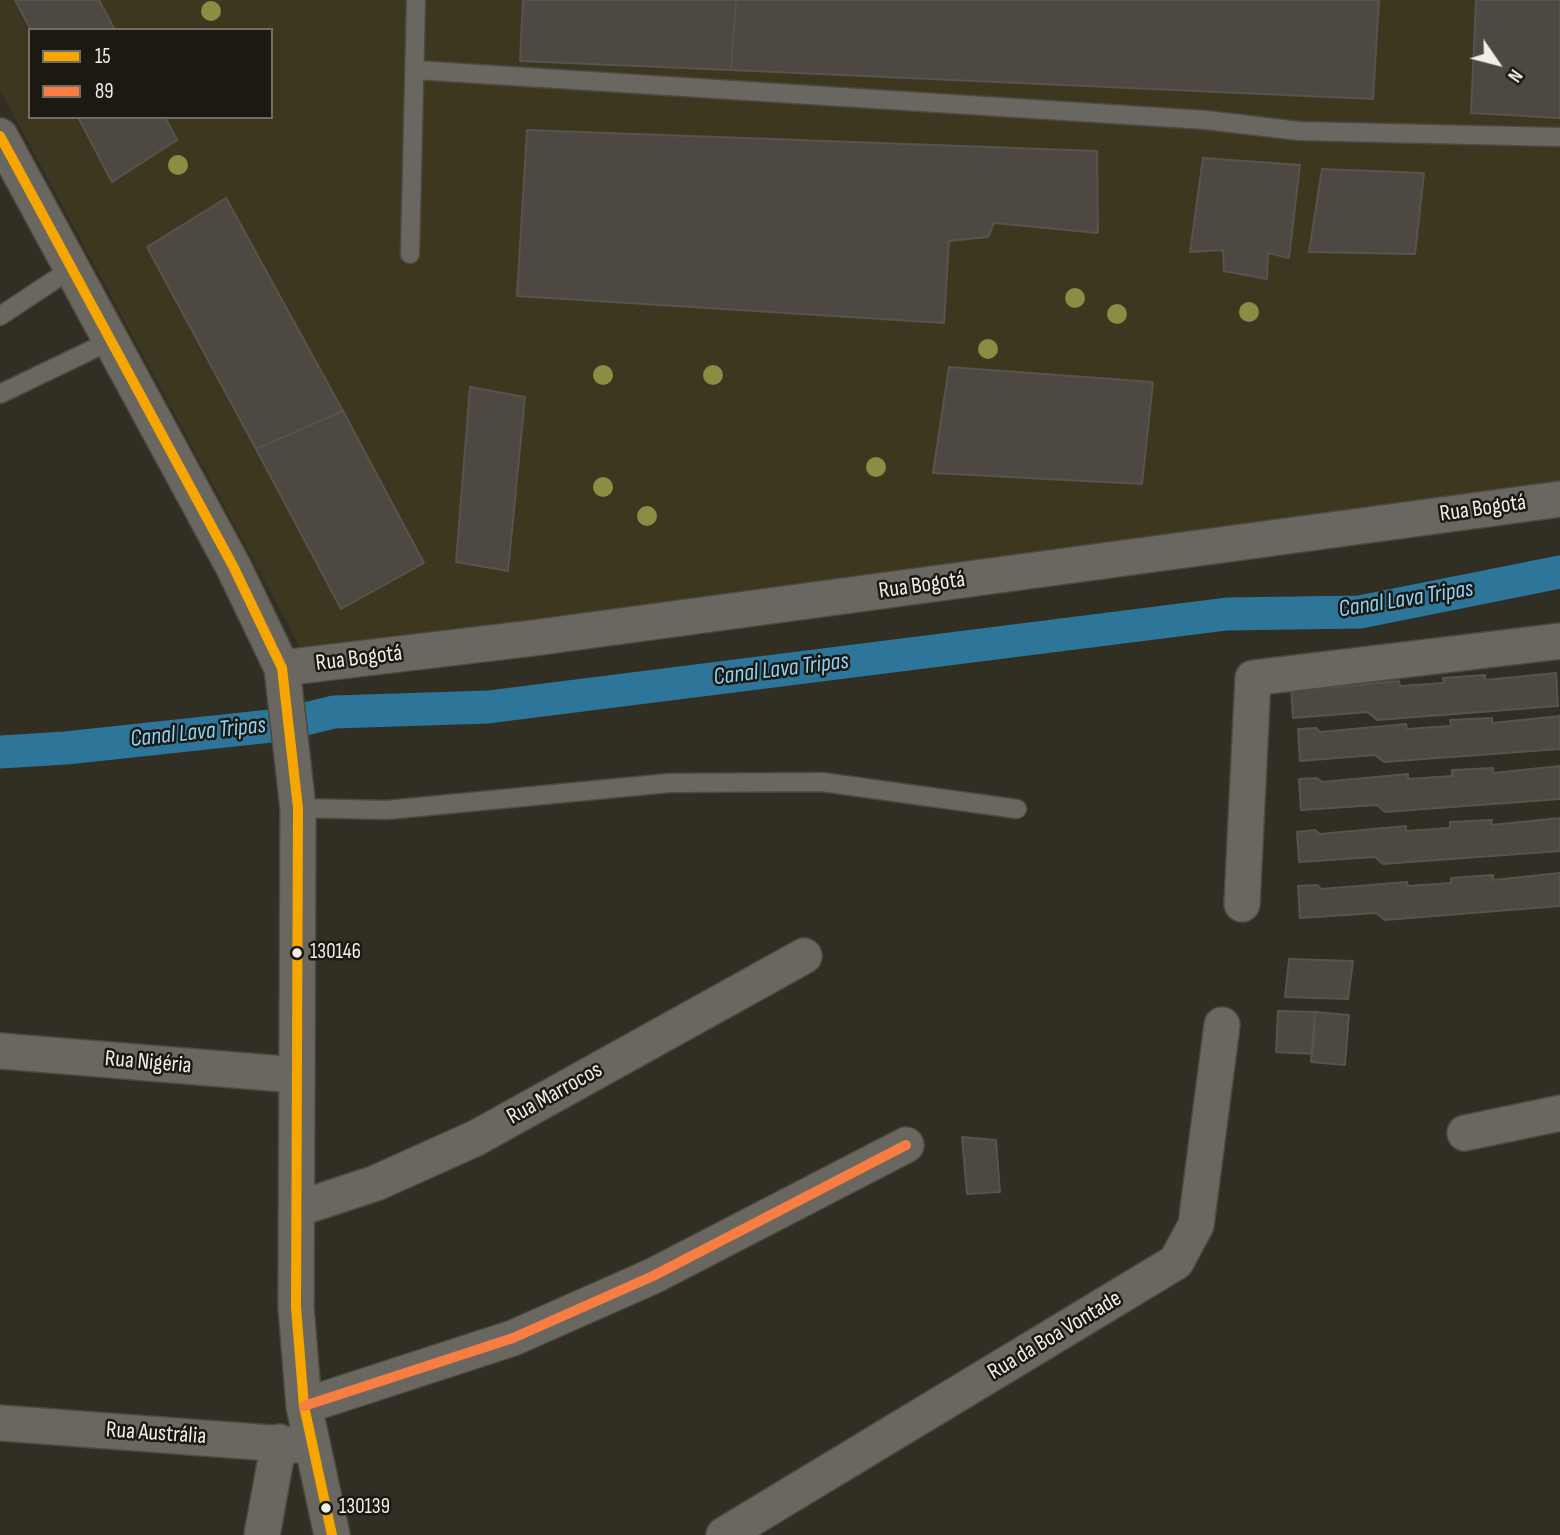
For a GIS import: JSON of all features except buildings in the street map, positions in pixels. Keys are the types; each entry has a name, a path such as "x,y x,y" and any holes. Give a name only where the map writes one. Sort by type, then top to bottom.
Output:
{"street":[{"path":"0,136 233,566 282,668 298,796 300,929 296,1075 296,1307 304,1406 295,1444 262,1535"},
{"name":"Rua Bogotá","path":"282,668 533,638 1560,499"},
{"path":"1242,904 1253,678 1560,641"},
{"name":"Rua Marrocos","path":"297,1209 376,1183 476,1138 804,956"},
{"name":"Rua da Boa Vontade","path":"723,1535 1176,1262 1196,1225 1222,1025"},
{"name":"Rua Nigéria","path":"0,1051 296,1075"},
{"path":"1465,1133 1560,1113"},
{"path":"304,1406 513,1338 653,1276 906,1145"},
{"name":"Rua Austrália","path":"0,1423 295,1444"},
{"path":"295,1444 332,1535"}],"lane":[{"path":"410,254 416,0"},
{"path":"415,70 1206,120 1298,131 1560,138"},
{"path":"0,316 71,269"},
{"path":"0,394 110,341"},
{"path":"298,796 387,810 669,783 822,782 1017,809"}],"shaded area":[{"path":"0,0 1560,0 1560,482 311,667 0,90"}],"waterway":[{"name":"Canal Lava Tripas","path":"0,752 66,748 280,725 334,712 488,707 1227,614 1360,612 1560,572"}],"transit line":[{"name":"15","path":"0,136 233,566 282,668 298,808 296,1307 304,1406 332,1535"},
{"name":"89","path":"304,1406 513,1338 653,1276 906,1145"}],"place":[{"name":"130146","path":"297,953"},
{"name":"130139","path":"326,1508"}]}
